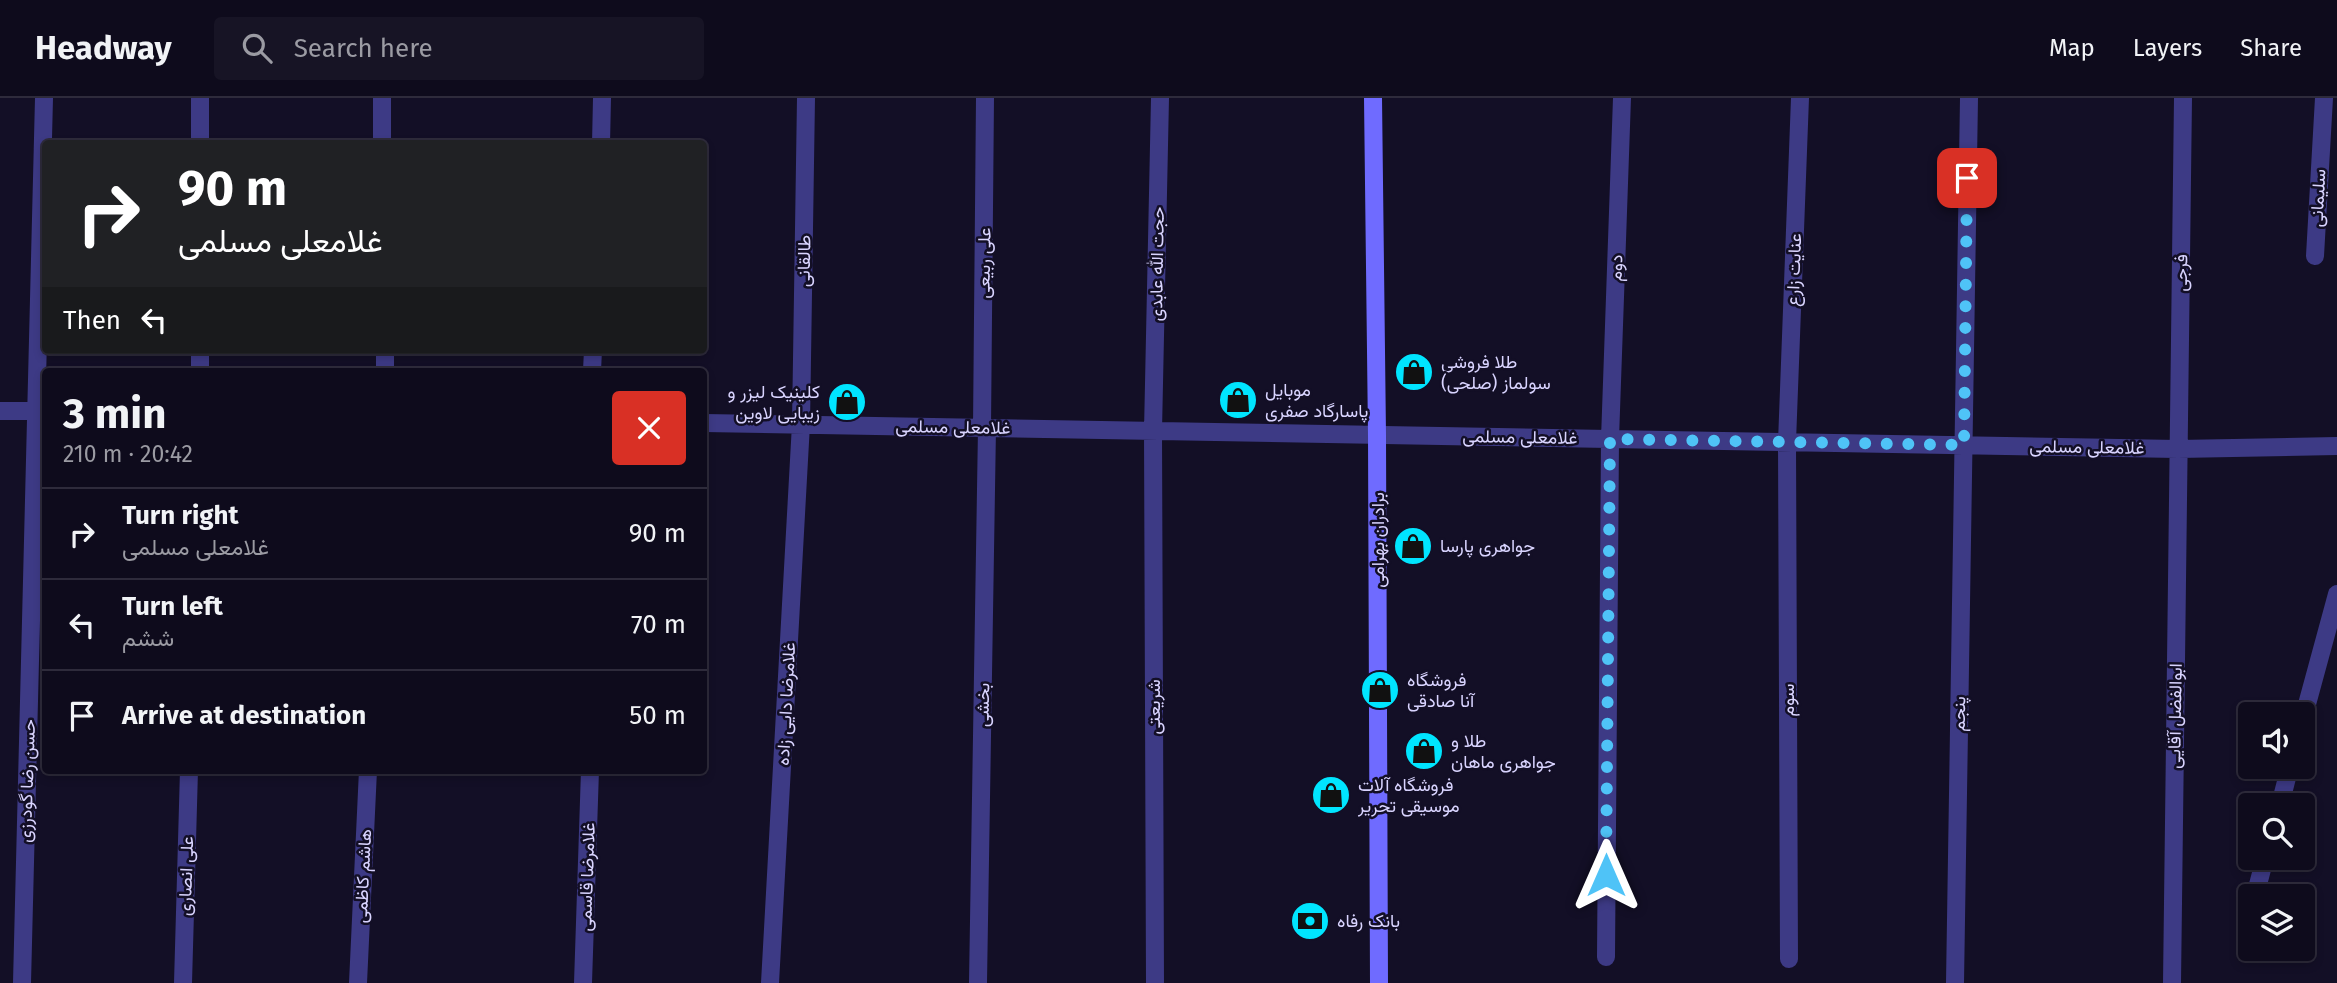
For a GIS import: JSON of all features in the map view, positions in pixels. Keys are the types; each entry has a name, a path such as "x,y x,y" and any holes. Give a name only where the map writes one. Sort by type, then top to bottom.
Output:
{"main road":[{"name":"برادران بهرامی","path":"1373,98 1379,983"}],"street":[{"name":"حسن رضا گودرزی","path":"44,98 44,140"},
{"path":"200,98 200,140"},
{"path":"382,98 382,140"},
{"path":"601,140 602,98"},
{"name":"طالقانی","path":"801,424 806,98"},
{"name":"علی ربیعی","path":"985,98 985,428"},
{"name":"حجت الله عابدی","path":"1153,431 1160,98"},
{"name":"دوم","path":"1610,439 1622,98"},
{"name":"عنایت زارع","path":"1787,442 1800,98"},
{"name":"پنجم","path":"1955,983 1969,98"},
{"name":"فرجی","path":"2178,449 2183,98"},
{"name":"سلیمانی","path":"2315,256 2324,98"},
{"name":"حسن رضا گودرزی","path":"22,983 42,307"},
{"path":"0,411 41,411"},
{"name":"غلامعلی مسلمی","path":"707,423 2178,449 2337,446"},
{"name":"غلامرضا دایی زاده","path":"770,983 801,424"},
{"name":"بخشی","path":"978,983 985,428"},
{"name":"شریعتی","path":"1153,431 1155,983"},
{"path":"1606,957 1610,439"},
{"name":"سوم","path":"1787,442 1789,959"},
{"name":"ابوالفضل آقایی","path":"2172,983 2178,449"},
{"path":"2308,702 2337,594"},
{"name":"علی انصاری","path":"183,983 189,774"},
{"name":"هاشم کاظمی","path":"358,983 368,774"},
{"name":"غلامرضا قاسمی","path":"583,983 590,774"}],"place":[{"name":"طلا فروشی سولماز (صلحی)","path":"1414,372"},
{"name":"موبایل پاسارگاد صفری","path":"1238,400"},
{"name":"کلینیک لیزر و زیبایی لاوین","path":"847,402"},
{"name":"جواهری پارسا","path":"1413,546"},
{"name":"فروشگاه آنا صادقی","path":"1380,690"},
{"name":"طلا و جواهری ماهان","path":"1424,751"},
{"name":"فروشگاه آلات موسیقی تحریر","path":"1331,795"},
{"name":"بانک رفاه","path":"1310,921"}],"route":[{"path":"1606,875 1610,439 1964,445 1967,178"}]}
